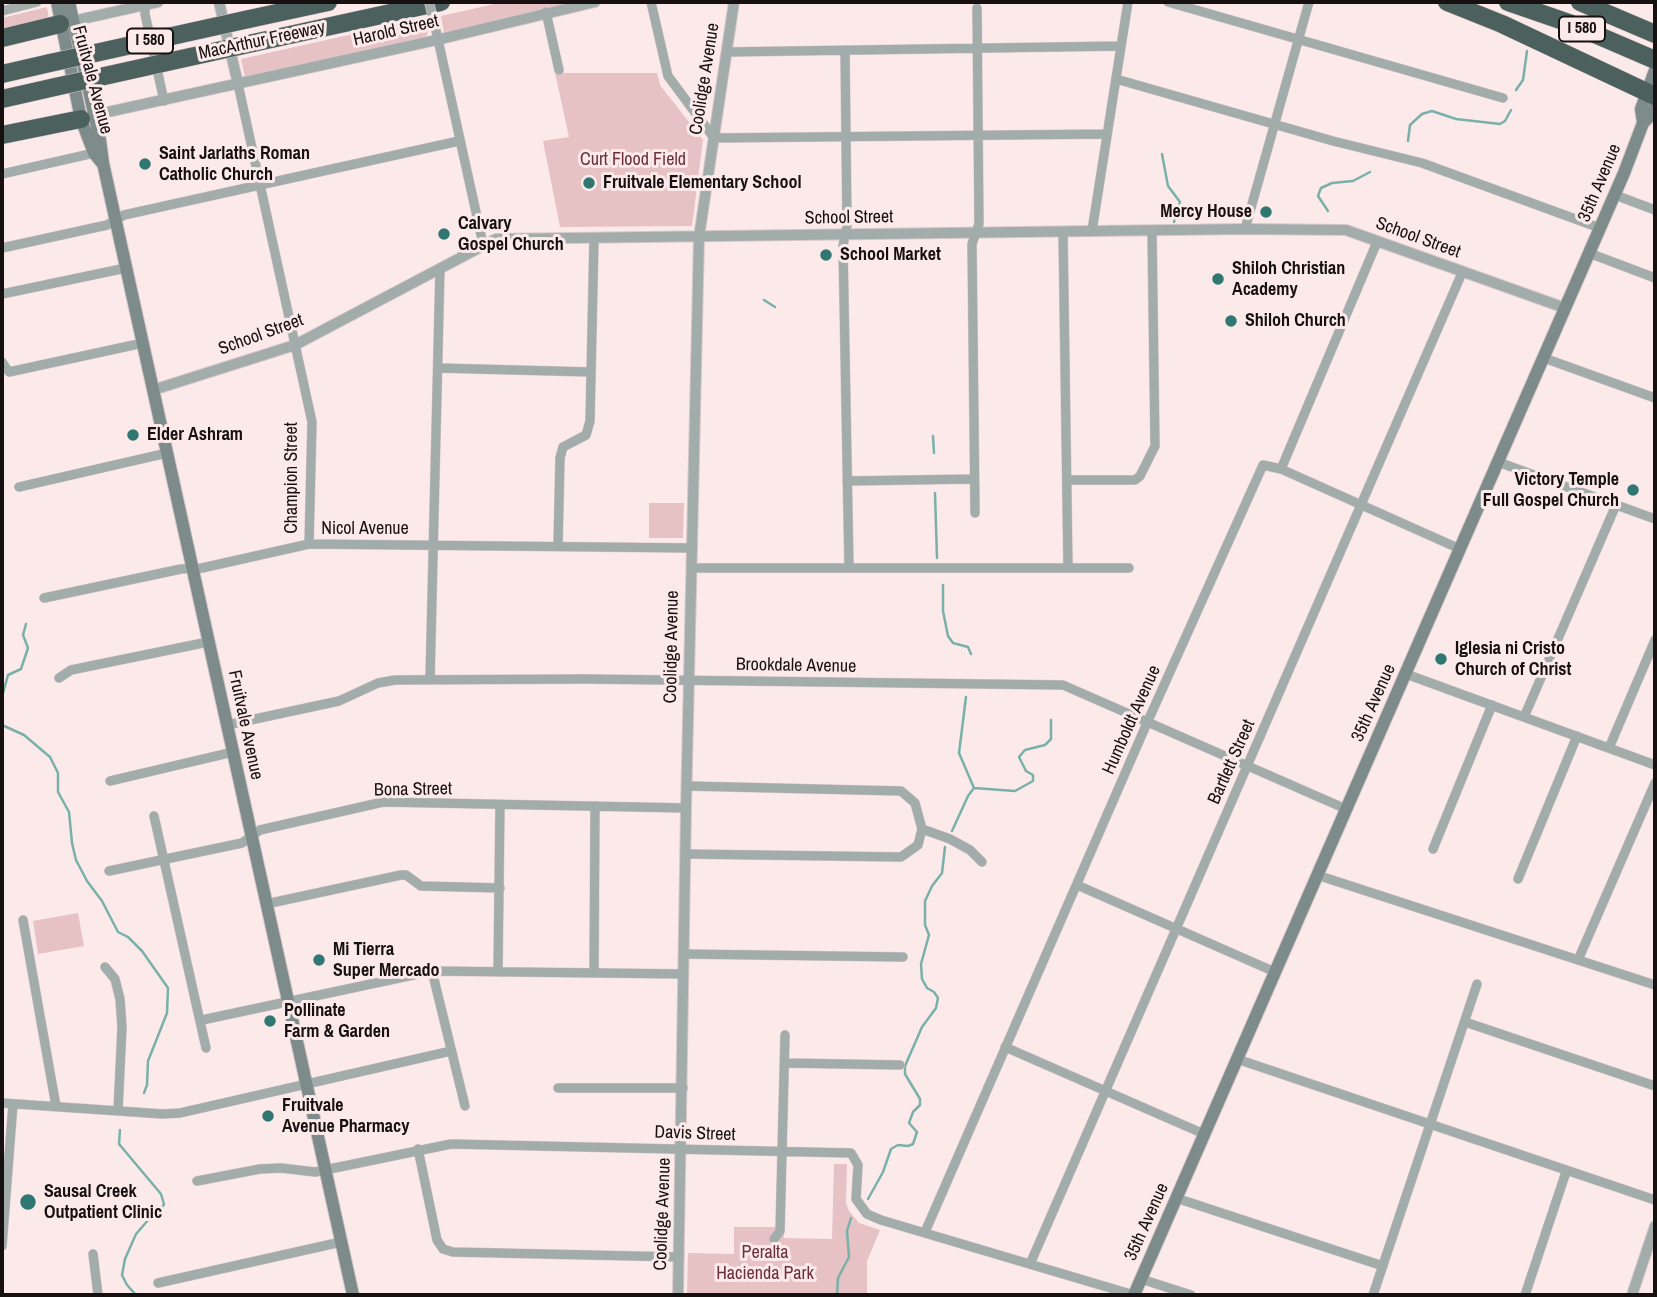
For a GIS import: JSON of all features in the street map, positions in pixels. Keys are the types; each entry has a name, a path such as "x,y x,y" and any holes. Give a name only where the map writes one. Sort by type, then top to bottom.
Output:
{"highway":[{"name":"MacArthur Freeway","path":"2,74 328,2"},
{"name":"MacArthur Freeway","path":"2,99 441,2"},
{"path":"1447,2 1502,24 1651,95"},
{"name":"I 580","path":"1508,2 1569,23 1655,60"},
{"name":"I 580","path":"1580,2 1655,34"},
{"path":"2,38 66,23"},
{"path":"2,135 88,117"}],"main road":[{"name":"Fruitvale Avenue","path":"65,3 66,23 126,268 353,1295"},
{"name":"35th Avenue","path":"1134,1295 1615,195 1643,123 1641,109 1651,95 1655,70"}],"street":[{"path":"2,11 37,2"},
{"path":"66,23 158,2"},
{"name":"Champion Street","path":"219,2 312,422 309,544"},
{"path":"429,2 482,244"},
{"name":"Harold Street","path":"88,117 438,40 595,2"},
{"path":"651,2 668,76 714,138 1107,134"},
{"name":"Coolidge Avenue","path":"678,1295 699,237 734,2"},
{"path":"1091,231 1128,2"},
{"path":"1168,2 1503,98"},
{"path":"1245,229 1309,2"},
{"path":"145,4 164,100"},
{"path":"975,513 972,244 978,224 977,8"},
{"path":"546,12 559,70"},
{"path":"727,51 1121,46"},
{"path":"845,50 847,225 843,246 849,567"},
{"path":"1116,79 1422,163 1600,228"},
{"path":"2,248 107,225 124,215 460,141"},
{"path":"2,174 98,158"},
{"path":"1615,195 1655,210"},
{"name":"School Street","path":"153,390 295,345 482,244 496,239 1346,230 1565,308"},
{"path":"1067,480 1135,480 1140,476 1155,446 1152,231"},
{"path":"1063,232 1068,567"},
{"path":"558,546 560,458 563,447 586,435 590,421 594,238"},
{"path":"1377,242 1281,469 1460,549"},
{"path":"1589,253 1655,278"},
{"path":"2,294 126,268"},
{"path":"430,680 440,268"},
{"name":"Bartlett Street","path":"1030,1264 1462,273"},
{"path":"2,362 9,372 142,343"},
{"path":"1544,358 1655,398"},
{"path":"439,369 591,372"},
{"path":"19,486 167,453"},
{"path":"1498,462 1655,519"},
{"name":"Humboldt Avenue","path":"925,1232 1147,723 1263,465 1281,469"},
{"path":"847,481 974,479"},
{"path":"1524,717 1616,505"},
{"name":"Nicol Avenue","path":"44,598 309,544 692,548"},
{"path":"692,568 1129,568"},
{"path":"1609,748 1655,640"},
{"path":"59,678 71,670 208,642"},
{"path":"1406,674 1655,765"},
{"name":"Brookdale Avenue","path":"227,725 339,701 378,683 395,680 689,680 1063,685 1346,809"},
{"path":"1433,849 1492,705"},
{"path":"1518,879 1577,736"},
{"path":"110,781 233,752"},
{"path":"1578,960 1655,783"},
{"path":"685,854 901,857 918,845 922,829 915,803 901,791 687,786"},
{"name":"Bona Street","path":"109,871 242,843 260,830 383,802 686,808"},
{"path":"498,971 500,805"},
{"path":"594,973 595,806"},
{"path":"154,816 202,1020 206,1048"},
{"path":"922,829 950,839 970,850 982,862"},
{"path":"267,904 401,875 406,875 421,886 500,888"},
{"path":"1317,876 1655,985"},
{"path":"1077,885 1275,972"},
{"path":"23,920 56,1106"},
{"path":"684,954 903,957"},
{"path":"105,967 116,979 121,999 118,1111"},
{"path":"202,1020 432,971 684,974"},
{"path":"432,971 465,1106"},
{"path":"1373,1295 1477,984"},
{"path":"1465,1022 1655,1086"},
{"path":"774,1239 780,1231 785,1035"},
{"path":"1005,1047 1204,1134"},
{"path":"2,1103 180,1113 451,1051"},
{"path":"1237,1059 1429,1126 1655,1200"},
{"path":"785,1063 900,1065"},
{"path":"558,1088 683,1088"},
{"path":"2,1245 13,1104"},
{"name":"Davis Street","path":"197,1181 260,1169 281,1168 315,1172 450,1144 851,1153 858,1166 856,1199 867,1214 1134,1295"},
{"path":"418,1150 437,1240 443,1249 453,1252 679,1257"},
{"path":"1525,1295 1566,1171"},
{"path":"1177,1198 1383,1266"},
{"path":"1632,1295 1655,1226"},
{"path":"158,1283 341,1242"},
{"path":"93,1254 98,1295"},
{"path":"1141,1279 1191,1295"}],"green space":[{"path":"503,2 573,2 444,33 441,16"},
{"path":"47,7 49,20 2,31 2,18"},
{"path":"425,18 428,32 426,38 245,77 241,59"},
{"name":"Curt Flood Field","path":"555,73 657,73 660,85 703,140 692,226 560,227 543,141 569,137"},
{"path":"649,503 684,503 683,538 649,538"},
{"path":"78,913 84,946 38,954 33,921"},
{"name":"Peralta Hacienda Park","path":"834,1164 847,1164 846,1203 849,1211 859,1223 880,1230 867,1261 867,1295 687,1295 688,1253 734,1254 734,1227 784,1227 784,1238 832,1239"}],"waterway":[{"path":"1516,90 1523,80 1527,51"},
{"path":"1408,141 1410,125 1422,114 1432,111 1456,119 1500,124 1511,110"},
{"path":"1162,154 1168,186 1180,202 1174,222"},
{"path":"1328,211 1318,196 1321,188 1332,183 1353,181 1370,172"},
{"path":"764,300 775,307"},
{"path":"933,436 934,453"},
{"path":"935,493 937,558"},
{"path":"943,585 943,611 948,636 953,643 968,647 971,654"},
{"path":"2,697 8,675 21,669 28,648 23,635 26,624"},
{"path":"966,697 959,753 974,788"},
{"path":"974,788 1015,791 1033,781 1033,775 1026,771 1019,757 1025,750 1045,745 1051,739 1051,720"},
{"path":"2,725 24,735 50,757 58,773 58,792 69,812 76,860 118,932 128,937 142,951 168,988 167,1013 148,1061 144,1093"},
{"path":"952,831 974,788"},
{"path":"868,1199 883,1172 891,1149 898,1145 913,1144 917,1132 909,1123 913,1112 920,1105 920,1099 905,1074 905,1066 922,1027 936,1008 938,998 922,979 921,964 929,935 925,925 925,901 942,873 945,847"},
{"path":"120,1130 119,1144 161,1194 164,1204 159,1213 149,1219 136,1234 125,1259 122,1275 136,1295"},
{"path":"837,1295 838,1278 849,1257 847,1231 851,1218"}],"place":[{"name":"Saint Jarlaths Roman Catholic Church","path":"145,164"},
{"name":"Fruitvale Elementary School","path":"589,183"},
{"name":"Mercy House","path":"1266,212"},
{"name":"Calvary Gospel Church","path":"444,234"},
{"name":"School Market","path":"826,255"},
{"name":"Shiloh Christian Academy","path":"1218,279"},
{"name":"Shiloh Church","path":"1231,321"},
{"name":"Elder Ashram","path":"133,435"},
{"name":"Victory Temple Full Gospel Church","path":"1633,490"},
{"name":"Iglesia ni Cristo Church of Christ","path":"1441,659"},
{"name":"Mi Tierra Super Mercado","path":"319,960"},
{"name":"Pollinate Farm & Garden","path":"270,1021"},
{"name":"Fruitvale Avenue Pharmacy","path":"268,1116"},
{"name":"Sausal Creek Outpatient Clinic","path":"28,1202"}]}
